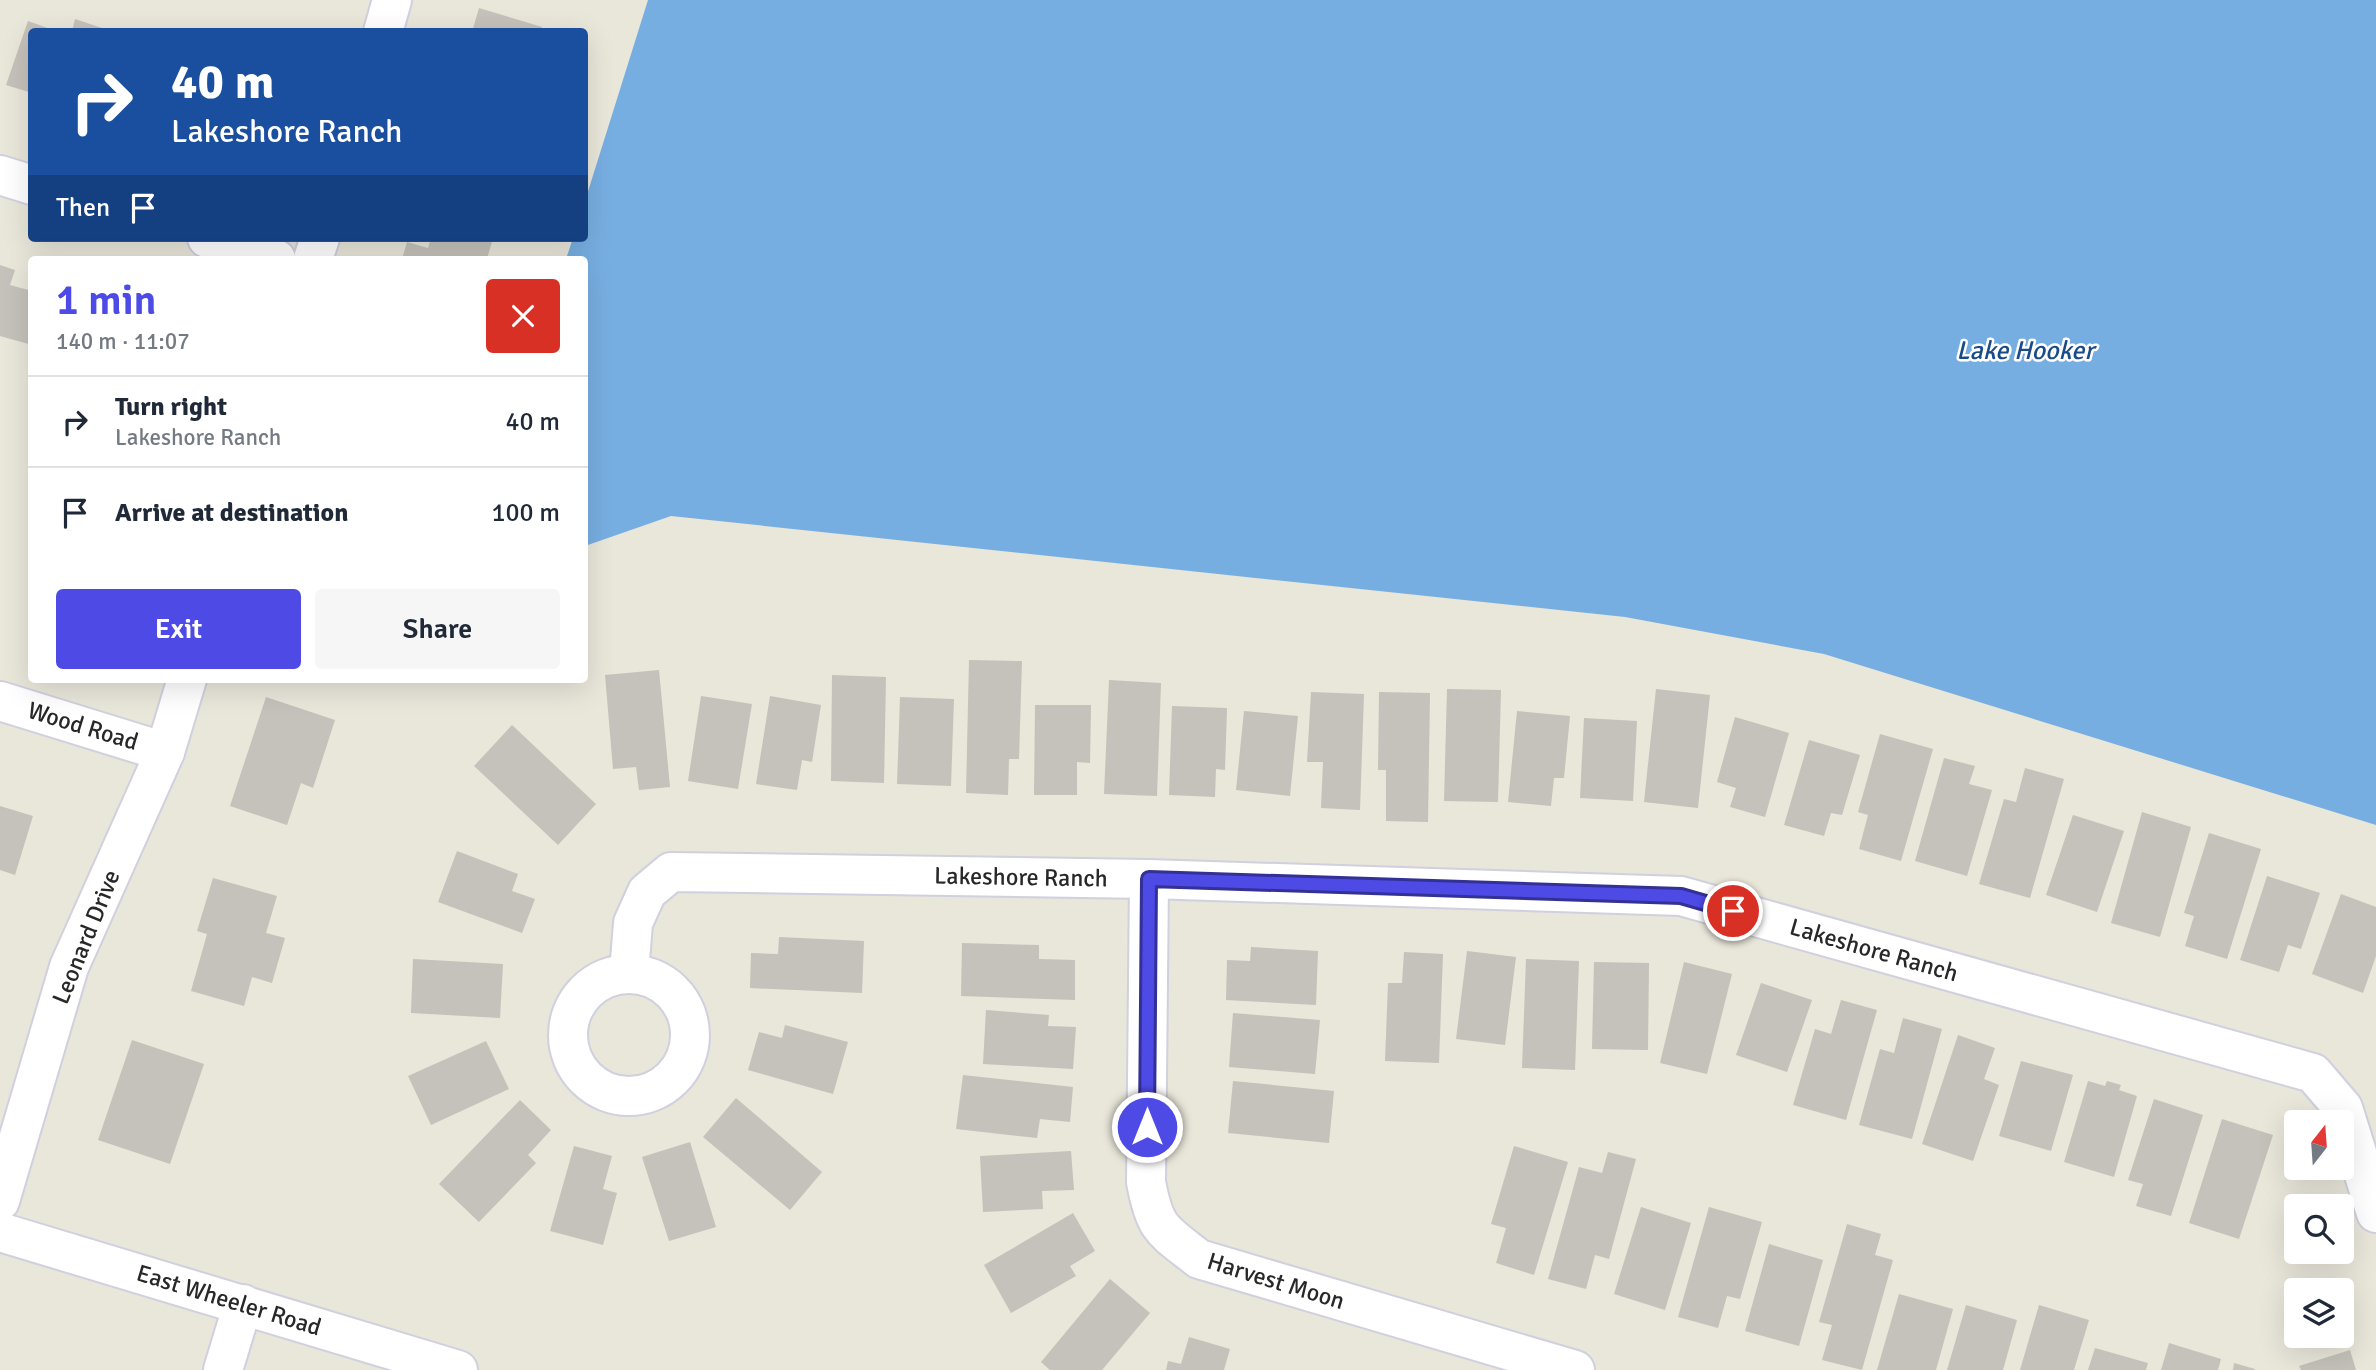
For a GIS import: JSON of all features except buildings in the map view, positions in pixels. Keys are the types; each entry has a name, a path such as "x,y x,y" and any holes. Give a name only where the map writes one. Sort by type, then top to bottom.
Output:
{"street":[{"path":"384,28 392,0"},
{"path":"0,175 28,184"},
{"path":"220,242 266,256"},
{"name":"Leonard Drive","path":"0,1201 69,968 165,752 186,683"},
{"name":"Wood Road","path":"0,701 165,752"},
{"name":"Lakeshore Ranch","path":"629,973 633,923 647,892 671,873 1149,879 1681,896 2313,1073 2343,1108 2376,1213"},
{"name":"Harvest Moon","path":"1149,879 1146,1182 1151,1209 1161,1229 1199,1259 1575,1370"},
{"name":"East Wheeler Road","path":"0,1232 458,1370"},
{"path":"223,1370 243,1304"}],"water":[{"name":"Lake Hooker","path":"648,0 2376,0 2376,825 1824,654 1625,617 671,516 588,545 588,256 567,256 572,242 588,242 588,191"}],"route":[{"path":"1147,1127 1149,879 1681,896 1733,911"}]}
